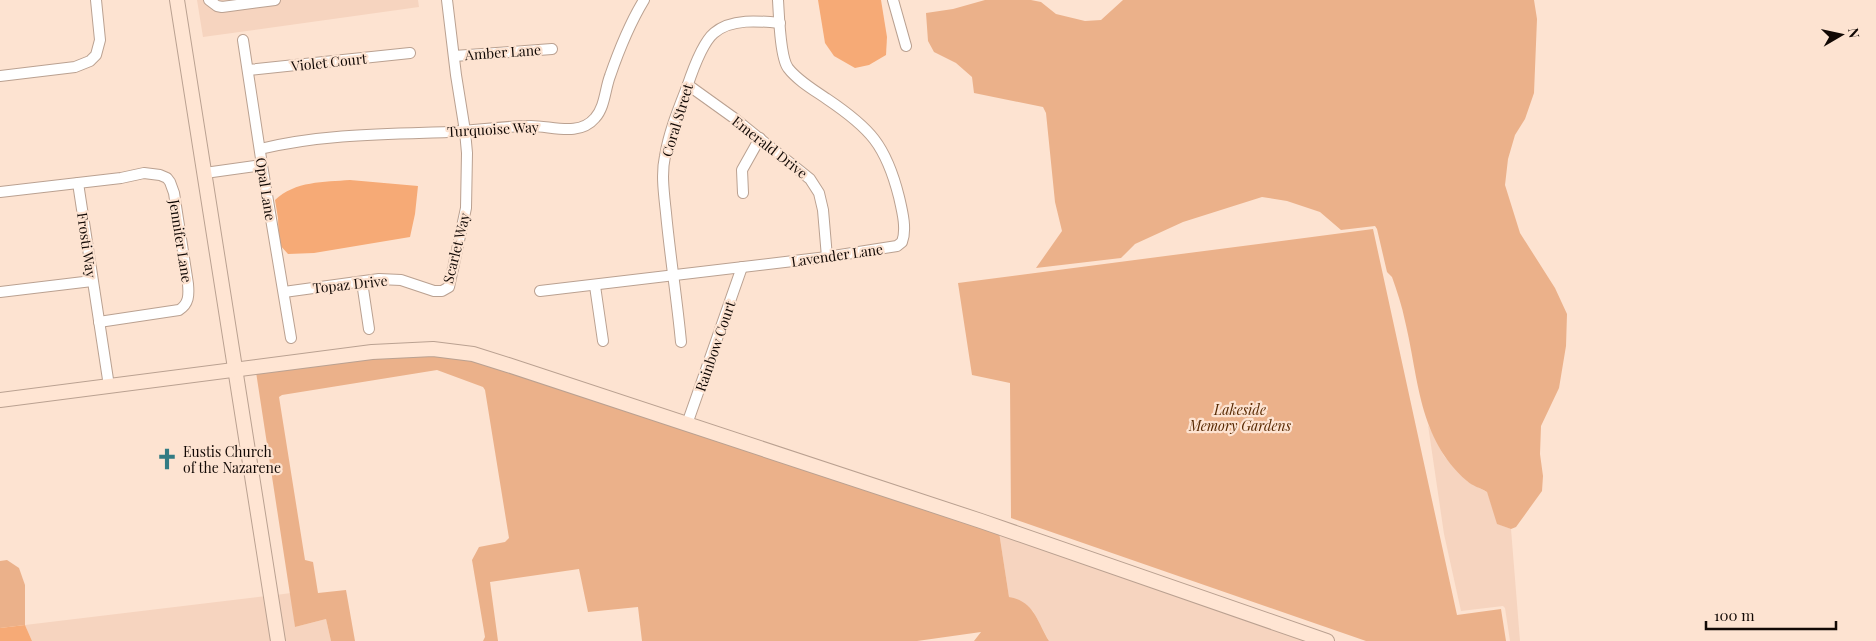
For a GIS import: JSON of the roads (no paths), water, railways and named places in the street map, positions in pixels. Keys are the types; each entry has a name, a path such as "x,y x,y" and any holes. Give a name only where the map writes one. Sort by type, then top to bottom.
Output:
{"street":[{"path":"0,76 75,67 90,61 96,55 100,40 96,0"},
{"path":"177,0 278,641"},
{"path":"209,0 222,7 275,0"},
{"name":"Scarlet Way","path":"445,290 452,280 466,208 465,130 447,0"},
{"name":"Turquoise Way","path":"260,150 285,143 309,140 532,126 573,129 589,124 600,112 610,75 634,18 644,0"},
{"name":"Lavender Lane","path":"540,291 595,286 827,257 898,246 902,242 904,236 900,204 890,165 874,137 850,115 805,84 789,68 784,58 778,0"},
{"path":"893,0 906,46"},
{"name":"Coral Street","path":"681,342 668,238 663,172 669,136 696,63 714,33 732,25 747,22 780,23"},
{"name":"Opal Lane","path":"244,40 262,165 291,338"},
{"name":"Amber Lane","path":"454,56 552,49"},
{"name":"Violet Court","path":"248,70 410,54"},
{"name":"Emerald Drive","path":"688,85 760,138 815,185 823,210 827,257"},
{"path":"744,194 742,170 760,138"},
{"path":"205,173 262,165"},
{"name":"Jennifer Lane","path":"78,182 144,173 167,178 174,193 188,284 188,300 186,305 179,310 99,322"},
{"path":"0,192 78,182"},
{"name":"Frosti Way","path":"78,182 109,386"},
{"name":"Rainbow Court","path":"687,424 742,267"},
{"name":"Topaz Drive","path":"284,292 392,279 417,284 434,291 445,290"},
{"path":"0,292 92,281"},
{"path":"362,282 369,329"},
{"path":"595,286 603,342"},
{"path":"0,400 372,352 416,349 457,351 508,365 1085,556 1327,641"}],"place":[{"name":"Eustis Church of the Nazarene","path":"167,459"}],"park label":[{"name":"Lakeside Memory Gardens","path":"1240,418"}]}
